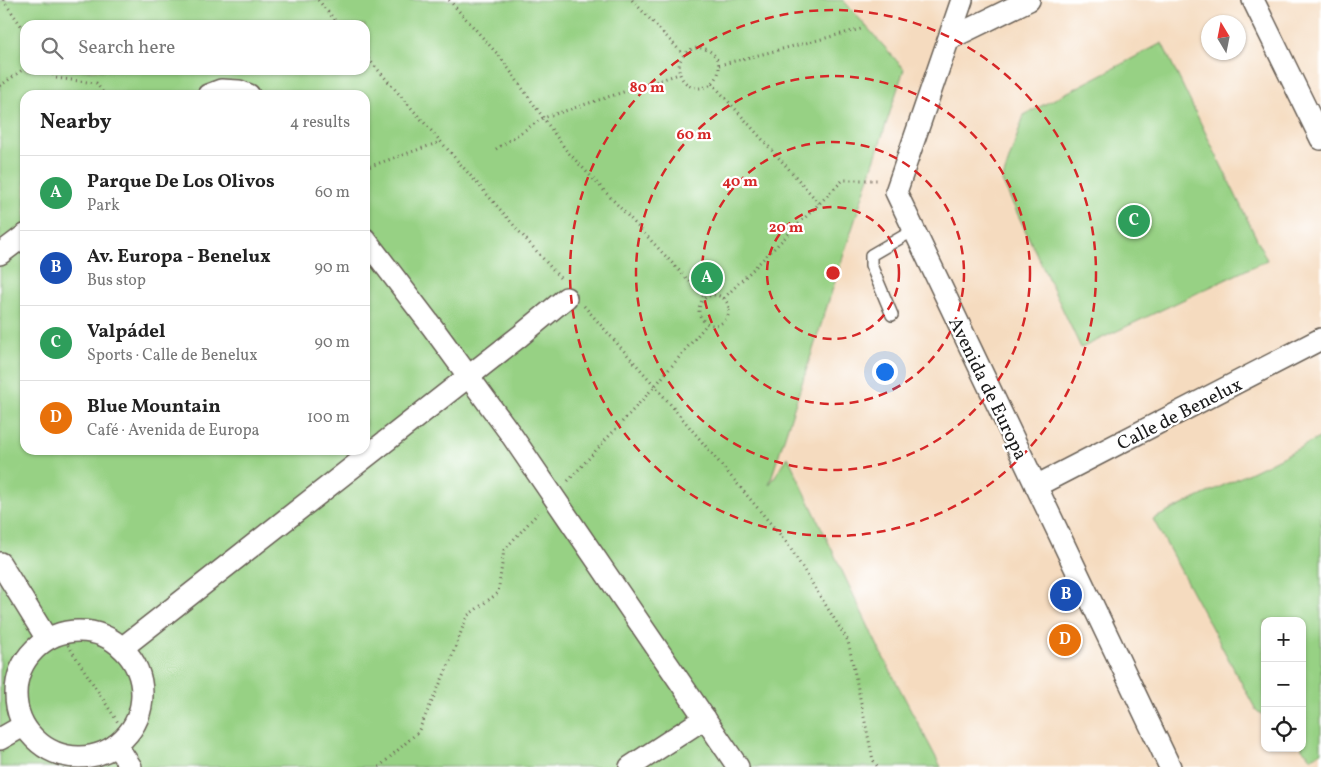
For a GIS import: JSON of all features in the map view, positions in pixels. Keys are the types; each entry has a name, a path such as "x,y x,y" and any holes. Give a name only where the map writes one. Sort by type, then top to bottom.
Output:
{"street":[{"name":"Avenida de Europa","path":"962,0 896,192 1170,767"},
{"path":"949,39 1029,0"},
{"path":"1253,0 1314,105 1321,139"},
{"path":"0,254 20,239"},
{"path":"370,246 510,433 738,767"},
{"path":"370,454 566,298"},
{"name":"Calle de Benelux","path":"1036,486 1321,339"},
{"path":"122,648 368,455"},
{"path":"0,562 56,641"},
{"path":"87,631 107,637 122,648 137,668 142,689 141,710 132,730 118,735 98,755 78,758 57,754 39,744 23,726 17,710 15,690 20,670 31,652 56,641 66,632 87,631"},
{"path":"630,767 704,718"},
{"path":"0,739 23,726"},
{"path":"118,735 131,767"}],"lane":[{"path":"892,315 871,265 872,254 914,230"}],"path":[{"path":"4,0 20,24"},
{"path":"318,0 335,20"},
{"path":"449,0 501,58 566,150 705,298"},
{"path":"632,0 683,54"},
{"path":"719,65 861,29"},
{"path":"701,47 708,49 713,54 719,65 716,78 712,83 700,88 693,87 682,80 678,67 683,54 688,50 701,47"},
{"path":"0,86 20,72"},
{"path":"496,149 543,118 679,74"},
{"path":"54,75 55,78 96,83 101,90"},
{"path":"712,83 820,203"},
{"path":"370,166 440,142"},
{"path":"724,298 843,180 900,180"},
{"path":"710,295 724,298 730,307 729,316 717,325 707,324 700,316 701,302 710,295"},
{"path":"563,486 656,386 707,324"},
{"path":"378,767 418,732 449,664 467,616 498,593 504,550 544,507"},
{"path":"787,543 848,641 873,760 878,767"},
{"path":"56,641 118,735"}],"green space":[{"path":"0,0 843,0 904,69 769,485 788,457 882,655 941,767 0,767"},
{"path":"1162,43 1267,260 1081,348 1002,181 1024,115"},
{"path":"1321,437 1321,752 1312,758 1305,752 1306,617 1261,617 1261,714 1256,710 1153,519"}],"place":[{"name":"Valpádel","path":"1134,221"},
{"name":"Parque De Los Olivos","path":"707,278"},
{"name":"Av. Europa - Benelux","path":"1066,595"},
{"name":"Blue Mountain","path":"1065,640"}]}
